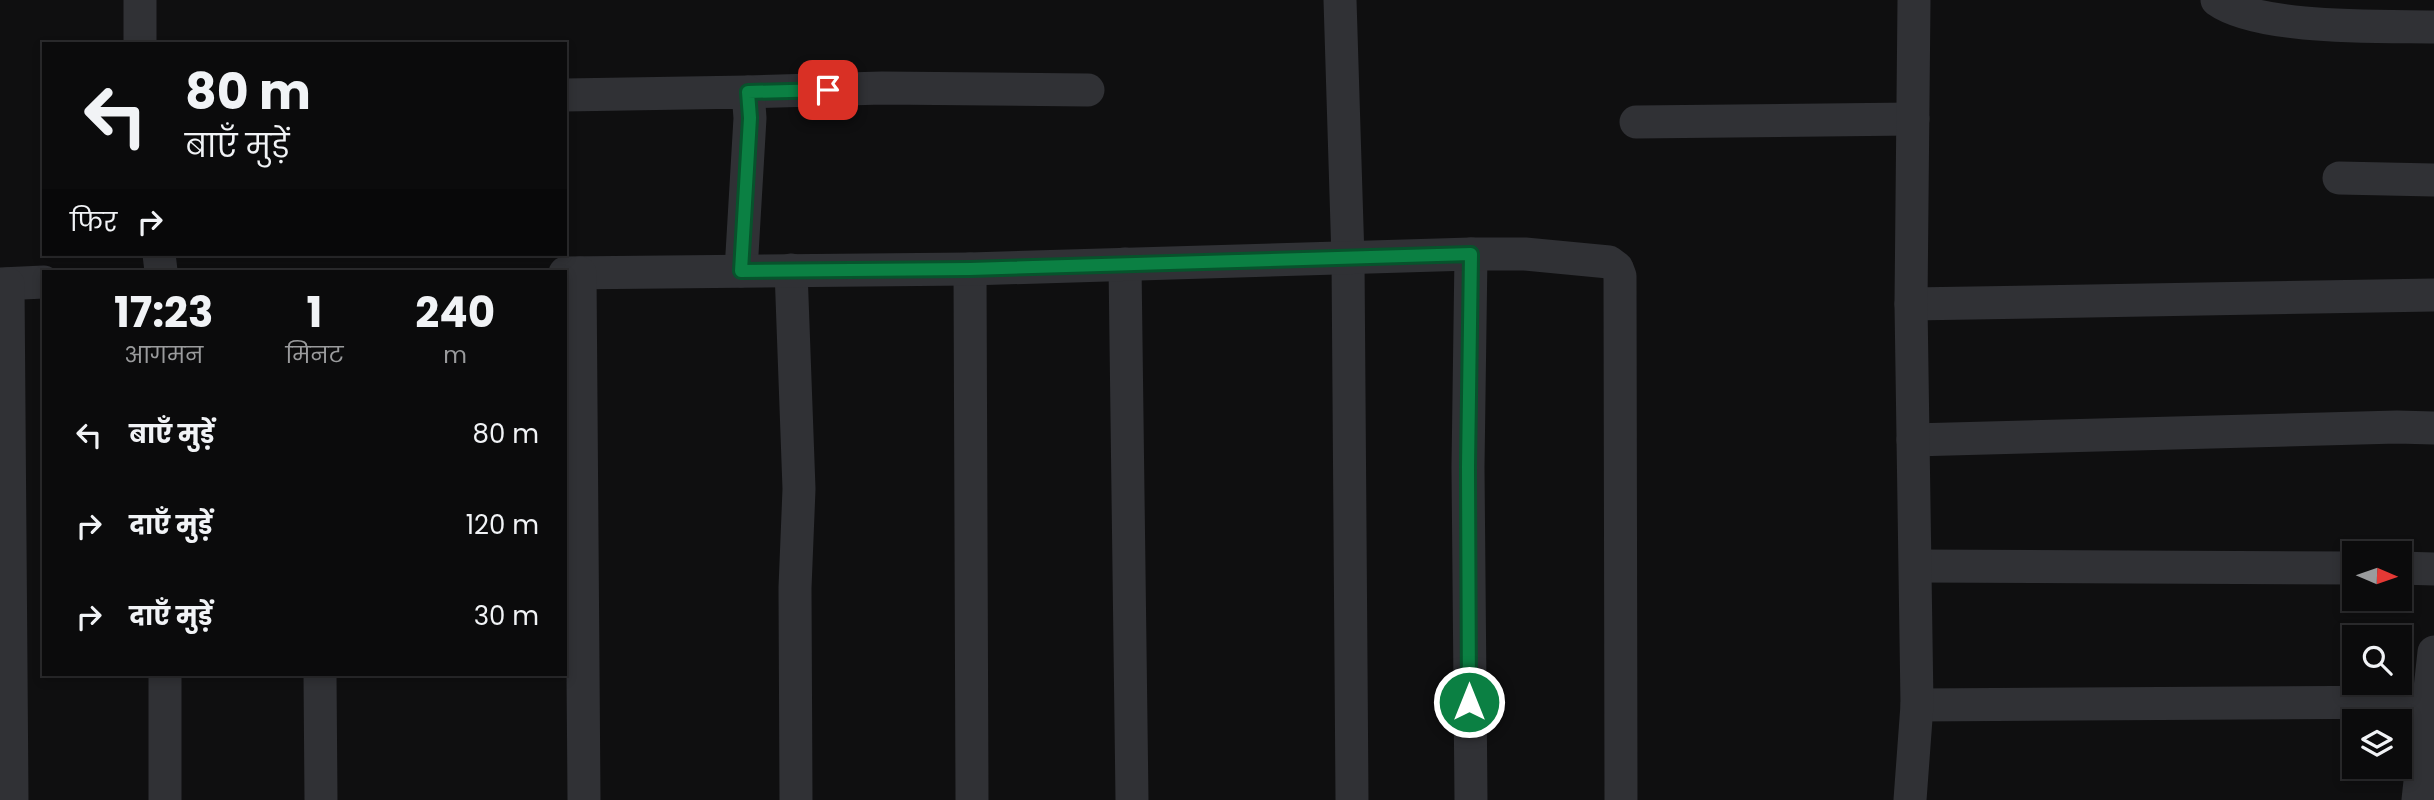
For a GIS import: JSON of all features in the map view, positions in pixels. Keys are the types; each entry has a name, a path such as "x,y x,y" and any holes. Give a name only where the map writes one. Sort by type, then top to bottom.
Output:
{"street":[{"path":"140,0 140,42"},
{"path":"1340,0 1348,259 1352,800"},
{"path":"1910,800 1917,705 1912,304 1914,0"},
{"path":"2217,0 2226,6 2261,17 2348,26 2434,27"},
{"path":"567,94 882,88 1088,90"},
{"path":"741,271 750,118 748,92"},
{"path":"1636,122 1913,119"},
{"path":"2339,178 2434,180"},
{"path":"1471,254 1468,467 1471,800"},
{"path":"584,800 573,273 970,269 1525,254 1609,261 1617,268 1620,276 1621,800"},
{"path":"1125,264 1132,800"},
{"path":"970,269 972,800"},
{"path":"791,270 799,489 795,588 796,800"},
{"path":"12,800 4,284 42,282"},
{"path":"1912,304 2434,295"},
{"path":"1913,440 2434,428"},
{"path":"1916,566 2342,568"},
{"path":"2412,568 2434,569"},
{"path":"2418,800 2434,652"},
{"path":"165,676 165,800"},
{"path":"320,676 321,800"},
{"path":"1917,705 2429,702"}],"route":[{"path":"828,90 748,92 750,118 741,271 970,269 1471,254 1469,702"}]}
